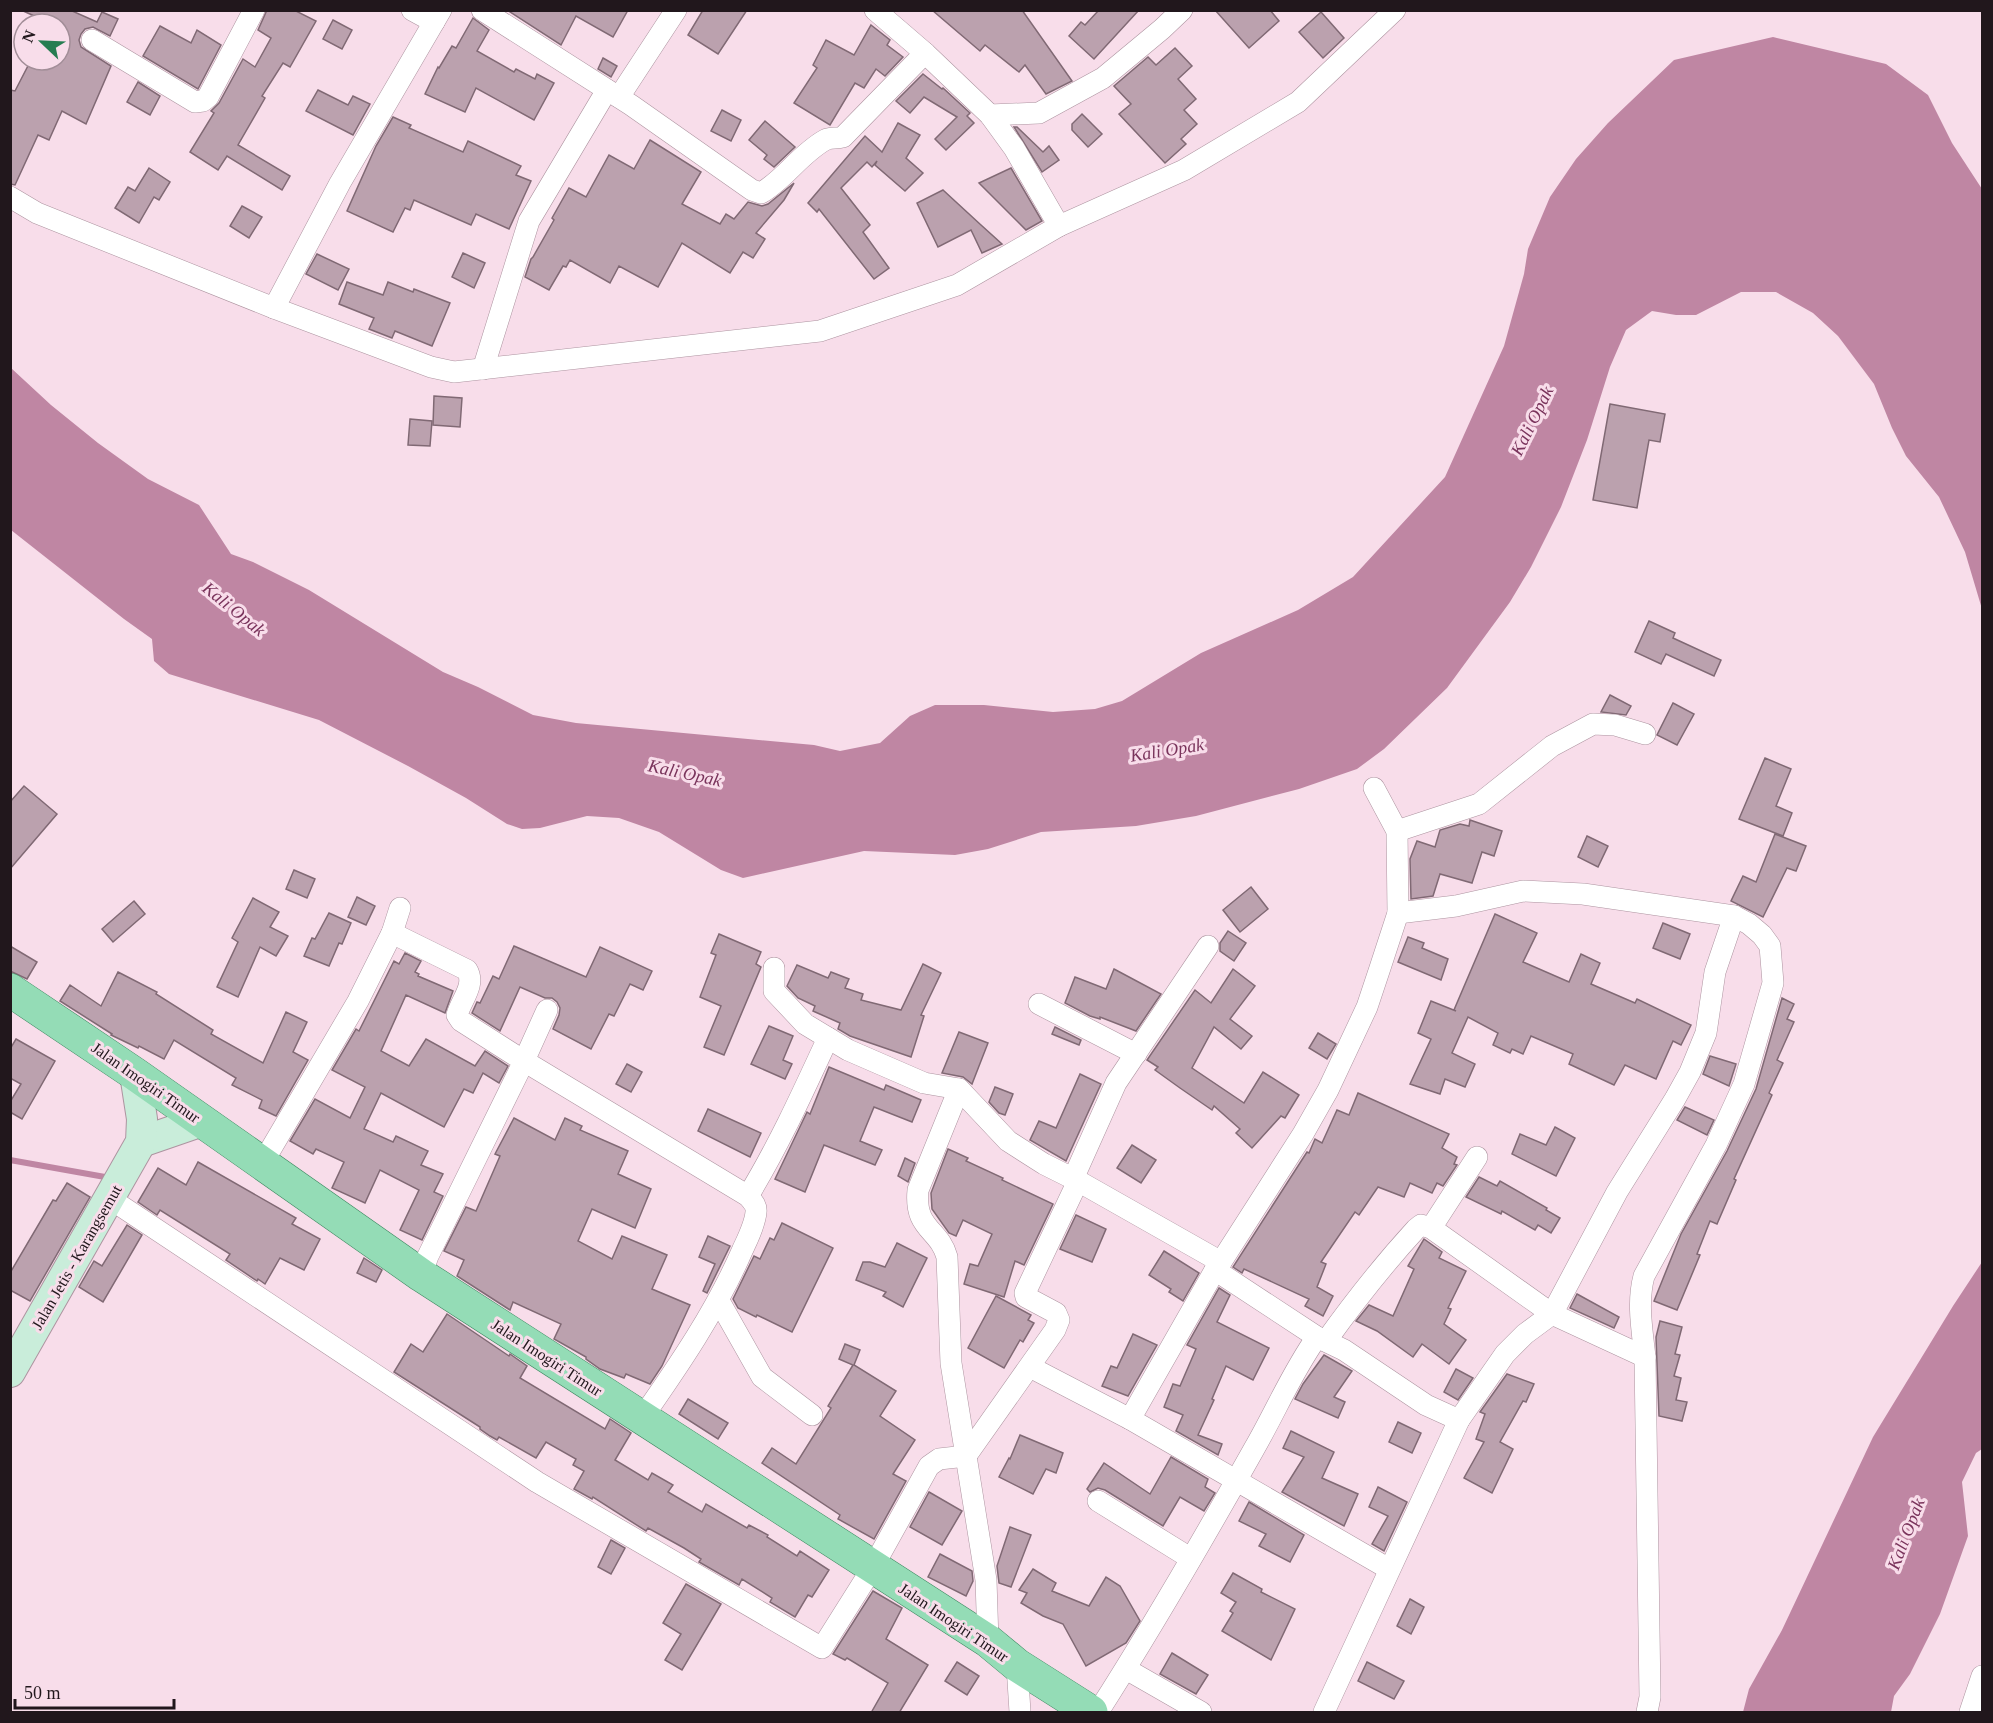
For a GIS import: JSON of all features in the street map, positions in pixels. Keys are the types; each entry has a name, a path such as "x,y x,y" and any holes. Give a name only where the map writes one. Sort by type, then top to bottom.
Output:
{"main road":[{"name":"Jalan Imogiri Timur","path":"10,990 135,1074 421,1275 988,1641 1017,1665 1091,1713"},
{"path":"135,1074 142,1119 141,1142 202,1121"},
{"name":"Jalan Jetis - Karangsemut","path":"10,1372 141,1142"}],"street":[{"path":"92,40 195,102 199,102 208,97 254,10"},
{"path":"274,308 339,183 437,16 412,10"},
{"path":"482,10 613,93 752,190 761,193 809,150 831,137 843,137 925,53"},
{"path":"483,369 530,221 613,93 676,10"},
{"path":"875,10 925,53 990,115 1014,148 1059,226"},
{"path":"990,115 1039,113 1103,78 1162,30 1182,10"},
{"path":"10,197 37,213 274,308 431,367 454,372 820,331 957,285 1059,226 1184,170 1298,102 1395,10"},
{"path":"1397,831 1479,804 1552,746 1593,724 1615,725 1645,734"},
{"path":"1130,1419 1218,1266 1303,1134 1328,1090 1367,1007 1398,913 1397,831 1374,788"},
{"path":"1398,913 1456,906 1523,891 1583,894 1734,916 1749,924 1762,935 1770,946 1773,983 1744,1084 1716,1145 1644,1276 1641,1289 1640,1305 1645,1357 1650,1696 1647,1713"},
{"path":"262,1164 358,1001 392,933 400,908"},
{"path":"1324,1713 1459,1420 1505,1354 1525,1334 1552,1314 1617,1192 1690,1072 1706,1033 1715,972 1734,916"},
{"path":"392,933 467,970 471,977 470,985 457,1015 461,1021 748,1196 755,1204 756,1212 747,1239 719,1301 642,1418"},
{"path":"109,1198 537,1482 822,1648 873,1567 929,1466 939,1459 966,1456 1055,1330 1059,1320 1056,1313 1026,1297 1025,1293 1076,1180 1116,1083 1208,946"},
{"path":"774,968 774,991 805,1024 848,1050 924,1083 958,1089 1008,1141 1218,1266 1322,1339 1344,1350 1426,1405 1459,1420"},
{"path":"1039,1004 1136,1054"},
{"path":"421,1275 428,1256 547,1010"},
{"path":"748,1196 771,1160 828,1038"},
{"path":"958,1089 918,1190 917,1200 924,1224 945,1248 947,1257 951,1363 986,1580 988,1641"},
{"path":"1431,1228 1477,1156"},
{"path":"1098,1713 1148,1634 1236,1481 1279,1398 1322,1339 1416,1229 1421,1226 1431,1228 1552,1314 1645,1357"},
{"path":"719,1301 762,1377 812,1415"},
{"path":"1030,1367 1130,1419 1389,1569"},
{"path":"1098,1501 1190,1558"},
{"path":"1017,1665 1024,1710"},
{"path":"1126,1669 1201,1713"},
{"path":"1970,1713 1983,1676"}],"water":[{"name":"Kali Opak","path":"1773,37 1886,64 1928,95 1952,143 1982,189 1982,609 1965,552 1939,497 1906,456 1874,384 1838,336 1813,313 1776,292 1741,292 1696,315 1676,315 1652,311 1626,330 1610,367 1587,440 1561,507 1531,567 1510,602 1447,688 1384,749 1357,769 1299,789 1196,816 1136,826 1041,832 988,849 955,855 864,851 743,878 721,870 659,832 619,818 587,816 540,828 522,829 507,824 466,798 319,720 169,674 154,661 152,639 11,530 11,368 51,405 98,443 148,479 199,505 231,554 253,562 309,590 443,672 533,715 576,723 814,745 840,751 880,743 910,716 935,705 984,705 1053,712 1095,709 1122,701 1201,653 1298,610 1353,577 1445,477 1504,346 1524,274 1528,249 1550,197 1576,159 1608,123 1674,60"},
{"name":"Kali Opak","path":"1982,1262 1982,1449 1976,1453 1962,1482 1968,1536 1940,1614 1910,1674 1894,1696 1891,1712 1743,1712 1749,1689 1782,1630 1873,1437"}],"building":[{"path":"21,10 70,10 97,22 102,12 118,19 110,36 93,27 85,29 79,40 81,47 111,66 86,124 62,111 49,140 38,135 15,185 10,184 10,90 15,91 25,72 72,72 72,12 25,12"},
{"path":"267,10 294,10 316,21 290,67 283,63 262,96 265,98 238,145 290,176 282,190 227,156 218,170 190,152 214,113 211,111 219,103 243,59 255,67 271,38 258,30"},
{"path":"507,10 628,10 613,37 576,16 561,45"},
{"path":"703,10 747,10 718,54 688,35"},
{"path":"932,10 1022,10 1072,81 1046,94 1025,65 1019,72 985,45 980,51"},
{"path":"1099,10 1139,10 1094,59 1069,36 1081,22 1085,25"},
{"path":"1215,10 1270,10 1279,21 1249,48"},
{"path":"1321,12 1344,38 1323,58 1299,32"},
{"path":"473,18 489,30 477,51 514,72 516,69 535,79 537,74 554,83 534,120 476,88 465,112 425,94 438,67 452,46 456,48"},
{"path":"333,20 352,30 342,49 323,39"},
{"path":"871,25 890,40 887,45 903,57 885,76 876,69 864,88 855,83 830,125 794,103 817,68 813,65 826,40 854,55"},
{"path":"160,26 191,43 197,30 221,45 198,89 143,56"},
{"path":"1175,48 1192,66 1178,79 1196,99 1184,110 1197,124 1181,139 1186,144 1165,163 1119,114 1131,104 1114,86 1148,57 1156,65"},
{"path":"603,58 617,66 611,77 598,69"},
{"path":"923,74 943,88 970,113 967,116 974,123 946,150 935,139 957,117 924,97 910,113 896,101"},
{"path":"138,82 160,96 150,115 127,102"},
{"path":"318,90 348,105 353,96 370,104 353,135 306,111"},
{"path":"722,110 741,120 731,141 711,131"},
{"path":"1082,114 1102,134 1088,147 1072,130 1072,124"},
{"path":"393,117 411,125 409,128 463,152 468,141 521,166 516,175 531,181 509,229 476,214 471,225 414,200 410,210 405,208 393,232 347,211 376,146"},
{"path":"765,121 795,147 774,167 764,159 767,155 749,140"},
{"path":"898,123 920,135 906,158 923,173 905,191 875,165 877,161 872,167 867,162 841,188 870,225 863,232 889,268 874,279 819,209 817,212 808,203 865,136 882,152"},
{"path":"1014,127 1017,127 1043,152 1049,146 1059,160 1042,172"},
{"path":"650,140 701,172 682,204 720,224 726,214 734,219 748,202 762,206 768,204 794,183 784,200 756,233 765,239 753,258 743,252 730,273 682,243 658,287 619,266 610,283 570,260 566,267 563,266 549,290 525,277 531,259 554,220 552,218 569,188 586,197 609,155 634,169"},
{"path":"149,168 170,182 159,200 154,197 139,223 115,208 128,187 135,191"},
{"path":"1011,168 1042,221 1026,230 979,183"},
{"path":"943,190 1002,244 982,253 971,230 938,247 917,203"},
{"path":"242,206 262,217 249,238 230,226"},
{"path":"463,253 485,263 474,288 452,277"},
{"path":"317,254 349,269 338,290 306,274"},
{"path":"347,282 383,295 388,282 450,303 432,346 395,331 392,338 369,329 374,318 339,304"},
{"path":"434,396 462,398 460,427 433,425"},
{"path":"1610,404 1665,414 1660,442 1649,440 1637,508 1593,500"},
{"path":"410,419 432,421 430,446 408,445"},
{"path":"1649,621 1675,633 1673,638 1721,660 1714,676 1666,654 1661,664 1635,652"},
{"path":"1610,695 1631,706 1626,715 1601,712"},
{"path":"1673,703 1694,714 1677,745 1657,735"},
{"path":"1765,758 1791,769 1776,806 1792,813 1783,836 1739,819"},
{"path":"24,786 57,814 10,869 10,802"},
{"path":"1470,820 1502,831 1494,856 1482,852 1472,883 1440,874 1433,896 1411,899 1410,859 1417,841 1435,847 1440,830 1460,824 1469,826"},
{"path":"1775,834 1806,846 1796,871 1787,868 1763,917 1731,901 1743,876 1756,882"},
{"path":"1587,836 1608,846 1598,867 1578,857"},
{"path":"294,870 315,879 307,898 286,889"},
{"path":"1251,887 1268,909 1240,932 1223,910"},
{"path":"357,897 375,906 366,925 348,917"},
{"path":"253,898 279,912 270,927 288,936 276,956 260,947 238,997 217,987 238,942 232,938"},
{"path":"134,901 145,914 113,942 102,929"},
{"path":"329,913 351,923 329,966 304,956 312,938 315,939"},
{"path":"1495,914 1537,933 1523,962 1569,982 1581,954 1600,963 1591,984 1635,1003 1637,999 1691,1025 1681,1045 1673,1041 1656,1079 1625,1065 1614,1085 1569,1064 1573,1054 1531,1036 1523,1054 1512,1049 1510,1053 1493,1045 1498,1033 1468,1017 1452,1053 1475,1064 1465,1087 1445,1079 1440,1094 1410,1084 1431,1039 1418,1033 1431,1001 1456,1011 1454,1010"},
{"path":"1663,923 1690,934 1680,959 1653,948"},
{"path":"1228,931 1246,943 1234,961 1220,951 1220,943"},
{"path":"719,934 761,952 756,964 761,967 724,1055 704,1047 721,1006 700,997 716,955 711,953"},
{"path":"1408,937 1424,943 1422,948 1448,959 1441,980 1398,962"},
{"path":"10,946 37,962 27,979 10,971"},
{"path":"514,946 586,977 600,947 652,971 643,990 630,984 614,1016 609,1014 591,1049 553,1029 559,1015 560,1008 557,1002 552,998 545,998 520,987 500,1031 472,1013 477,1002 480,1003 493,976 499,979"},
{"path":"405,953 421,961 415,972 419,974 418,976 453,991 445,1013 406,995 381,1051 409,1066 426,1039 475,1066 485,1051 508,1066 499,1083 483,1073 473,1093 464,1089 444,1127 381,1093 364,1129 393,1142 396,1136 428,1151 421,1165 443,1174 434,1192 443,1196 422,1240 400,1230 419,1190 380,1170 365,1203 332,1188 344,1162 316,1149 313,1154 290,1141 315,1099 350,1118 365,1087 332,1070 356,1029 359,1031 394,961 399,964"},
{"path":"923,964 941,973 921,1015 924,1016 911,1057 850,1036 838,1029 840,1023 813,1011 815,1006 798,998 787,986 797,965 828,978 831,972 849,979 845,988 863,994 861,1000 901,1010"},
{"path":"1114,969 1161,994 1136,1031 1100,1017 1100,1019 1090,1016 1065,1003 1075,977 1106,989"},
{"path":"1233,969 1255,986 1230,1019 1252,1036 1241,1049 1214,1027 1192,1068 1244,1103 1263,1072 1299,1095 1285,1118 1281,1116 1252,1148 1236,1133 1240,1129 1214,1106 1212,1110 1155,1070 1158,1067 1147,1060 1195,990 1211,1003"},
{"path":"118,972 157,992 156,994 213,1030 211,1034 263,1063 286,1012 307,1022 293,1052 308,1060 276,1116 259,1108 262,1100 232,1085 236,1078 174,1040 164,1059 111,1035 60,1001 70,985 101,1006"},
{"path":"1782,998 1794,1004 1787,1019 1794,1022 1777,1060 1783,1063 1769,1093 1772,1095 1734,1179 1736,1180 1717,1224 1710,1221 1697,1254 1700,1255 1677,1310 1654,1301 1681,1234 1727,1151 1756,1089"},
{"path":"769,1026 793,1036 783,1060 792,1064 785,1079 751,1064"},
{"path":"1055,1027 1081,1040 1079,1045 1052,1034"},
{"path":"959,1032 988,1043 972,1084 963,1077 942,1073"},
{"path":"1318,1033 1336,1044 1327,1059 1309,1048"},
{"path":"16,1039 55,1061 22,1119 10,1112 10,1102 21,1084 10,1078 10,1049"},
{"path":"1710,1056 1736,1064 1729,1086 1703,1074"},
{"path":"627,1064 642,1072 631,1092 616,1084"},
{"path":"829,1067 884,1090 886,1085 921,1100 912,1122 874,1107 860,1141 882,1150 875,1165 824,1145 805,1192 775,1179 807,1112 810,1114"},
{"path":"1080,1074 1101,1084 1066,1161 1030,1140 1039,1121 1056,1128"},
{"path":"995,1087 1013,1094 1005,1115 999,1113 989,1102"},
{"path":"1358,1093 1449,1134 1442,1148 1457,1157 1454,1164 1457,1165 1443,1186 1437,1183 1432,1193 1410,1183 1404,1197 1378,1187 1359,1215 1355,1212 1321,1262 1326,1264 1317,1287 1333,1296 1323,1316 1305,1306 1309,1299 1244,1269 1242,1273 1233,1267 1307,1152 1309,1153 1315,1139 1322,1143 1337,1110 1349,1115"},
{"path":"1685,1107 1714,1120 1707,1135 1677,1120"},
{"path":"708,1109 761,1133 750,1157 698,1131"},
{"path":"514,1118 555,1140 565,1118 582,1126 580,1130 628,1151 618,1174 651,1189 635,1228 592,1209 578,1241 612,1259 622,1236 667,1255 652,1289 690,1305 662,1366 650,1384 626,1374 624,1378 600,1369 586,1357 554,1339 561,1324 513,1302 510,1310 457,1276 464,1260 444,1251 466,1207 476,1211 500,1156 495,1154"},
{"path":"1555,1127 1575,1138 1556,1176 1512,1154 1520,1134 1546,1145"},
{"path":"1132,1145 1156,1160 1141,1183 1117,1168"},
{"path":"948,1149 968,1158 966,1161 1003,1178 1002,1180 1053,1204 1024,1265 1015,1261 1004,1297 964,1284 970,1264 978,1266 992,1234 963,1220 956,1236 949,1233 932,1209 931,1193"},
{"path":"905,1158 915,1163 908,1182 898,1176"},
{"path":"198,1162 296,1218 292,1224 320,1239 304,1270 280,1258 265,1284 258,1279 257,1281 226,1260 230,1254 160,1210 157,1215 138,1202 158,1168 186,1185"},
{"path":"1479,1177 1497,1186 1500,1181 1560,1218 1551,1233 1538,1225 1535,1230 1502,1211 1501,1214 1466,1197"},
{"path":"67,1183 90,1197 30,1301 10,1290 10,1273 53,1200 56,1201"},
{"path":"1076,1215 1106,1229 1092,1262 1060,1249"},
{"path":"782,1223 833,1248 792,1332 738,1308 733,1299 754,1256 760,1259 770,1238 774,1240"},
{"path":"127,1225 142,1235 103,1302 79,1287 94,1261 102,1266"},
{"path":"708,1236 730,1246 707,1293 703,1291 715,1264 699,1257"},
{"path":"1424,1239 1442,1252 1439,1258 1466,1271 1448,1308 1451,1309 1444,1324 1466,1340 1449,1364 1422,1344 1413,1357 1377,1331 1356,1321 1369,1305 1393,1316 1414,1269 1408,1266"},
{"path":"897,1243 927,1258 903,1307 883,1296 886,1292 856,1280 863,1262 885,1267"},
{"path":"1164,1251 1199,1273 1183,1301 1169,1292 1171,1289 1149,1275"},
{"path":"364,1258 382,1270 376,1282 357,1273"},
{"path":"1219,1288 1230,1295 1217,1322 1269,1348 1253,1380 1226,1366 1198,1435 1222,1444 1218,1455 1176,1431 1183,1415 1164,1407 1173,1384 1180,1386 1196,1349 1187,1345"},
{"path":"1577,1294 1619,1317 1614,1328 1570,1308"},
{"path":"996,1296 1031,1315 1028,1320 1034,1323 1023,1342 1020,1340 1004,1368 968,1348"},
{"path":"447,1314 527,1366 520,1378 605,1429 610,1419 631,1433 615,1460 648,1480 652,1473 673,1485 668,1492 702,1512 706,1504 747,1528 749,1525 768,1535 767,1537 797,1556 800,1551 829,1570 812,1597 808,1595 795,1617 770,1602 772,1598 742,1579 739,1585 699,1562 701,1559 684,1548 648,1528 646,1531 593,1497 592,1499 574,1489 584,1471 573,1465 576,1459 546,1442 536,1458 499,1437 497,1440 394,1372 411,1344 423,1352"},
{"path":"1660,1321 1682,1327 1675,1354 1680,1355 1674,1376 1681,1378 1676,1400 1687,1402 1682,1421 1659,1416 1656,1337"},
{"path":"1133,1334 1157,1345 1128,1396 1102,1386 1111,1366 1117,1368"},
{"path":"845,1344 860,1350 854,1365 896,1391 880,1416 915,1440 893,1474 906,1481 874,1539 838,1519 840,1515 762,1463 772,1448 796,1464 831,1408 828,1406 853,1365 839,1359"},
{"path":"1324,1355 1352,1371 1334,1397 1345,1402 1338,1418 1295,1399"},
{"path":"1456,1369 1473,1378 1458,1400 1444,1392"},
{"path":"1507,1374 1534,1384 1526,1402 1523,1401 1500,1442 1513,1449 1492,1493 1464,1478 1484,1442 1476,1439 1485,1414 1480,1412"},
{"path":"688,1399 728,1423 718,1439 679,1414"},
{"path":"1398,1422 1421,1433 1412,1453 1389,1442"},
{"path":"1291,1431 1334,1452 1322,1478 1358,1494 1344,1526 1282,1492 1304,1457 1283,1448"},
{"path":"1020,1435 1063,1453 1056,1473 1046,1469 1033,1494 999,1477"},
{"path":"1171,1457 1208,1479 1205,1487 1215,1493 1204,1511 1180,1497 1163,1526 1105,1490 1098,1488 1090,1492 1087,1489 1104,1463 1150,1494"},
{"path":"1378,1487 1407,1502 1384,1551 1372,1544 1388,1516 1369,1507"},
{"path":"929,1492 962,1511 942,1545 910,1527"},
{"path":"1249,1502 1304,1535 1290,1562 1259,1546 1266,1534 1239,1521"},
{"path":"1010,1527 1031,1535 1011,1587 999,1583 997,1566"},
{"path":"611,1540 625,1548 611,1574 598,1567"},
{"path":"940,1554 972,1571 973,1581 966,1596 928,1577"},
{"path":"1033,1569 1056,1583 1052,1591 1089,1606 1106,1577 1120,1586 1140,1621 1126,1643 1086,1666 1063,1624 1021,1603 1027,1593 1019,1590"},
{"path":"1233,1573 1262,1589 1261,1592 1295,1609 1271,1660 1222,1631 1233,1613 1230,1611 1236,1602 1221,1593"},
{"path":"686,1584 721,1604 682,1670 665,1660 681,1634 663,1623"},
{"path":"873,1591 902,1608 886,1639 928,1665 899,1713 871,1713 888,1683 847,1658 845,1660 833,1654"},
{"path":"1410,1599 1424,1607 1411,1634 1397,1626"},
{"path":"1172,1653 1208,1675 1196,1694 1160,1674"},
{"path":"957,1662 979,1676 967,1695 945,1681"},
{"path":"1367,1662 1404,1681 1394,1699 1358,1681"}],"waterway":[{"path":"10,1160 105,1177"}]}
